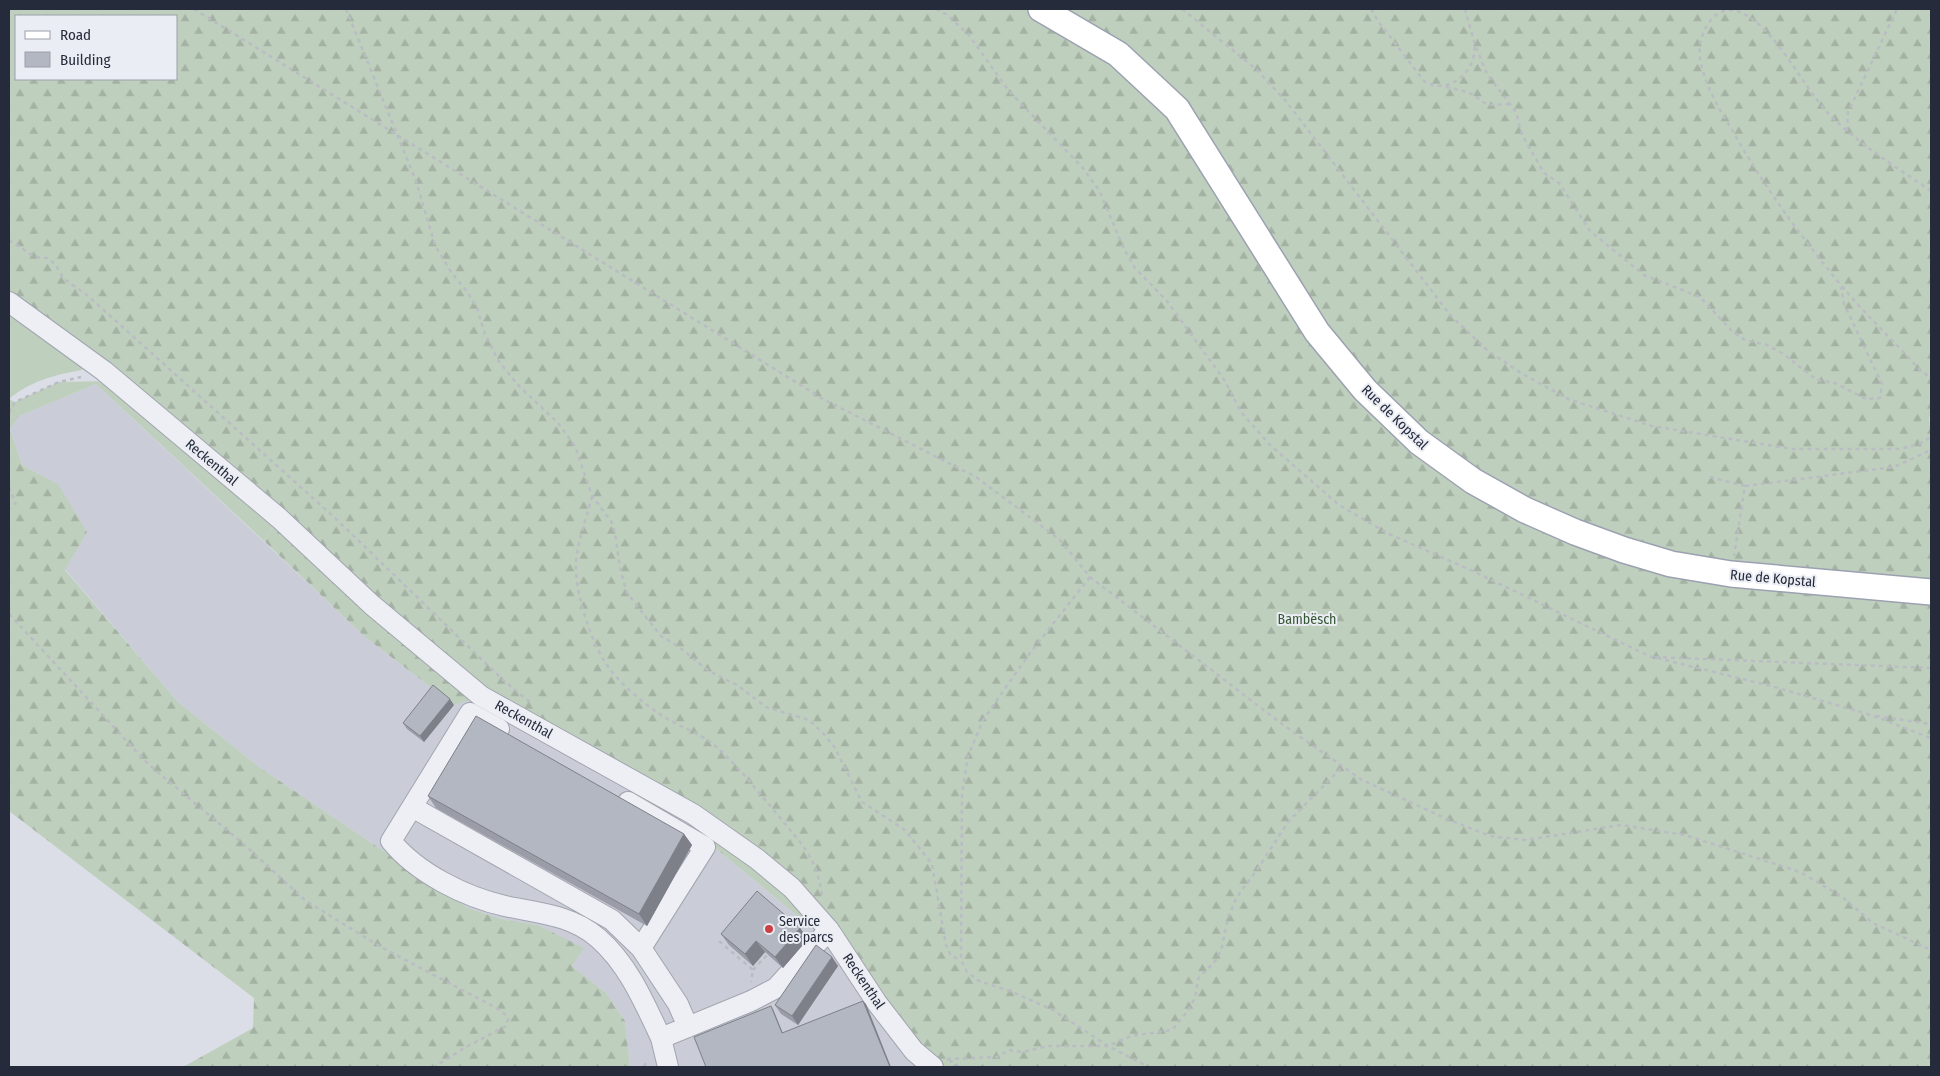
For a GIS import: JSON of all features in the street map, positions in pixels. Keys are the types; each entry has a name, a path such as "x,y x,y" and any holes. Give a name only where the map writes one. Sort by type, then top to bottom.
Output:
{"main road":[{"name":"Rue de Kopstal","path":"1041,9 1118,54 1177,109 1318,332 1365,390 1418,442 1473,481 1525,510 1575,532 1624,550 1671,564 1731,574 1931,592"}],"street":[{"name":"Reckenthal","path":"9,302 104,371 279,518 372,605 482,696 692,814 757,859 792,888 829,930 904,1038 914,1051 933,1067"},
{"path":"482,696 391,841 402,855 419,869 477,898 504,906 559,916 597,937 620,962 640,994 661,1038 668,1067"},
{"path":"470,713 514,738"},
{"path":"609,791 705,847 641,948"},
{"path":"652,816 662,797"},
{"path":"412,807 612,920 641,948 678,1004 688,1026"},
{"path":"661,1038 751,1001 776,988 829,930"}],"path":[{"path":"194,9 823,399 976,477 1059,539 1090,576 1282,724 1362,780 1447,819 1490,836 1525,840 1621,825 1686,835 1800,872 1841,896 1873,923 1931,950"},
{"path":"346,9 416,181 435,245 451,272 477,308 485,334 498,360 518,384 558,423 575,446 592,496 610,521 615,533 620,568 628,593 662,636 679,646 709,671 737,685 766,706 809,720 835,748 862,802 905,830 926,854 936,876 946,945 951,956 961,960"},
{"path":"936,9 946,14 969,35 1008,90 1082,167 1099,190 1124,249 1136,268 1168,301 1225,381 1241,412 1268,444 1339,505 1389,534 1475,572 1649,656 1771,686 1871,715 1931,738"},
{"path":"1182,9 1256,69 1285,100 1451,316 1487,350 1521,373 1568,399 1627,419 1716,438 1792,449 1879,450 1899,449 1919,444 1931,437"},
{"path":"1371,9 1424,81 1433,87 1446,87 1468,92 1488,105 1511,104"},
{"path":"1465,9 1475,45 1487,74 1516,112 1522,135 1544,173 1559,183 1590,232 1644,275 1700,297 1732,331 1745,340 1767,345 1782,353 1817,380 1835,383 1866,399 1874,400 1880,398 1882,384 1844,304 1841,285"},
{"path":"1847,131 1848,112 1897,9"},
{"path":"1931,191 1847,131 1825,109 1781,50 1753,19 1738,10 1725,10 1712,17 1703,31 1700,48 1702,71 1716,104 1749,159 1800,232 1841,285 1920,370 1931,378"},
{"path":"1446,87 1461,77 1472,62 1475,45"},
{"path":"9,240 35,256 47,258 55,264 64,280 87,295 335,518 502,679 539,709"},
{"path":"9,413 15,402 59,382 104,371"},
{"path":"1710,477 1745,486 1894,467 1931,450"},
{"path":"1731,574 1745,486"},
{"path":"9,487 16,505"},
{"path":"592,496 582,525 576,562 577,590 587,622 605,662 624,686 658,713 712,744 744,776 810,854 819,873 822,896"},
{"path":"1090,576 1030,653 982,720 968,756 962,793 961,960 967,972 979,981 1010,991 1053,1010 1108,1046 1149,1067"},
{"path":"9,614 148,764 240,841 306,901 381,947 502,1012 508,1019 506,1026 466,1047 434,1067"},
{"path":"1649,656 1931,668"},
{"path":"1871,715 1931,724"},
{"path":"960,1067 947,1059 997,1057 1009,1050 1024,1052 1048,1046 1108,1046 1131,1036 1172,1030 1187,1012 1195,998 1198,979 1217,959 1222,947 1228,917 1237,897 1288,822 1342,767"},
{"path":"719,941 753,970"},
{"path":"751,1001 753,970 766,955"}],"shaded area":[{"path":"96,384 365,637 454,705 481,696 693,814 685,827 708,842 822,936 920,1067 630,1067 625,1021 606,993 572,966 583,948 538,925 501,919 468,908 259,767 178,702 65,569 58,484 22,465 10,429 19,416"}],"green space":[{"name":"Bambësch","path":"9,9 1931,9 1931,416 1929,417 1931,436 1931,1067 933,1067 823,937 708,842 685,828 692,814 482,696 454,705 365,637 264,541 279,518 9,302"},
{"path":"9,316 83,362 82,370 34,383 9,399"},
{"path":"107,381 273,527 264,541 96,384 19,416 15,402 59,382"},
{"path":"9,399 15,402 19,416 10,429 22,465 58,484 87,532 65,570 178,702 259,767 468,908 501,919 538,925 584,948 572,966 606,993 625,1021 630,1067 183,1067 253,1028 254,998 9,811"}],"building":[{"path":"433,685 450,699 420,736 403,723"},
{"path":"476,716 684,834 639,914 428,796"},
{"name":"Service des parcs","path":"757,891 800,928 775,957 756,941 745,954 721,934"},
{"path":"816,945 832,957 792,1016 775,1005"},
{"path":"863,1001 890,1067 706,1067 694,1037 771,1006 782,1033"}],"place":[{"name":"Service des parcs","path":"769,929"}]}
